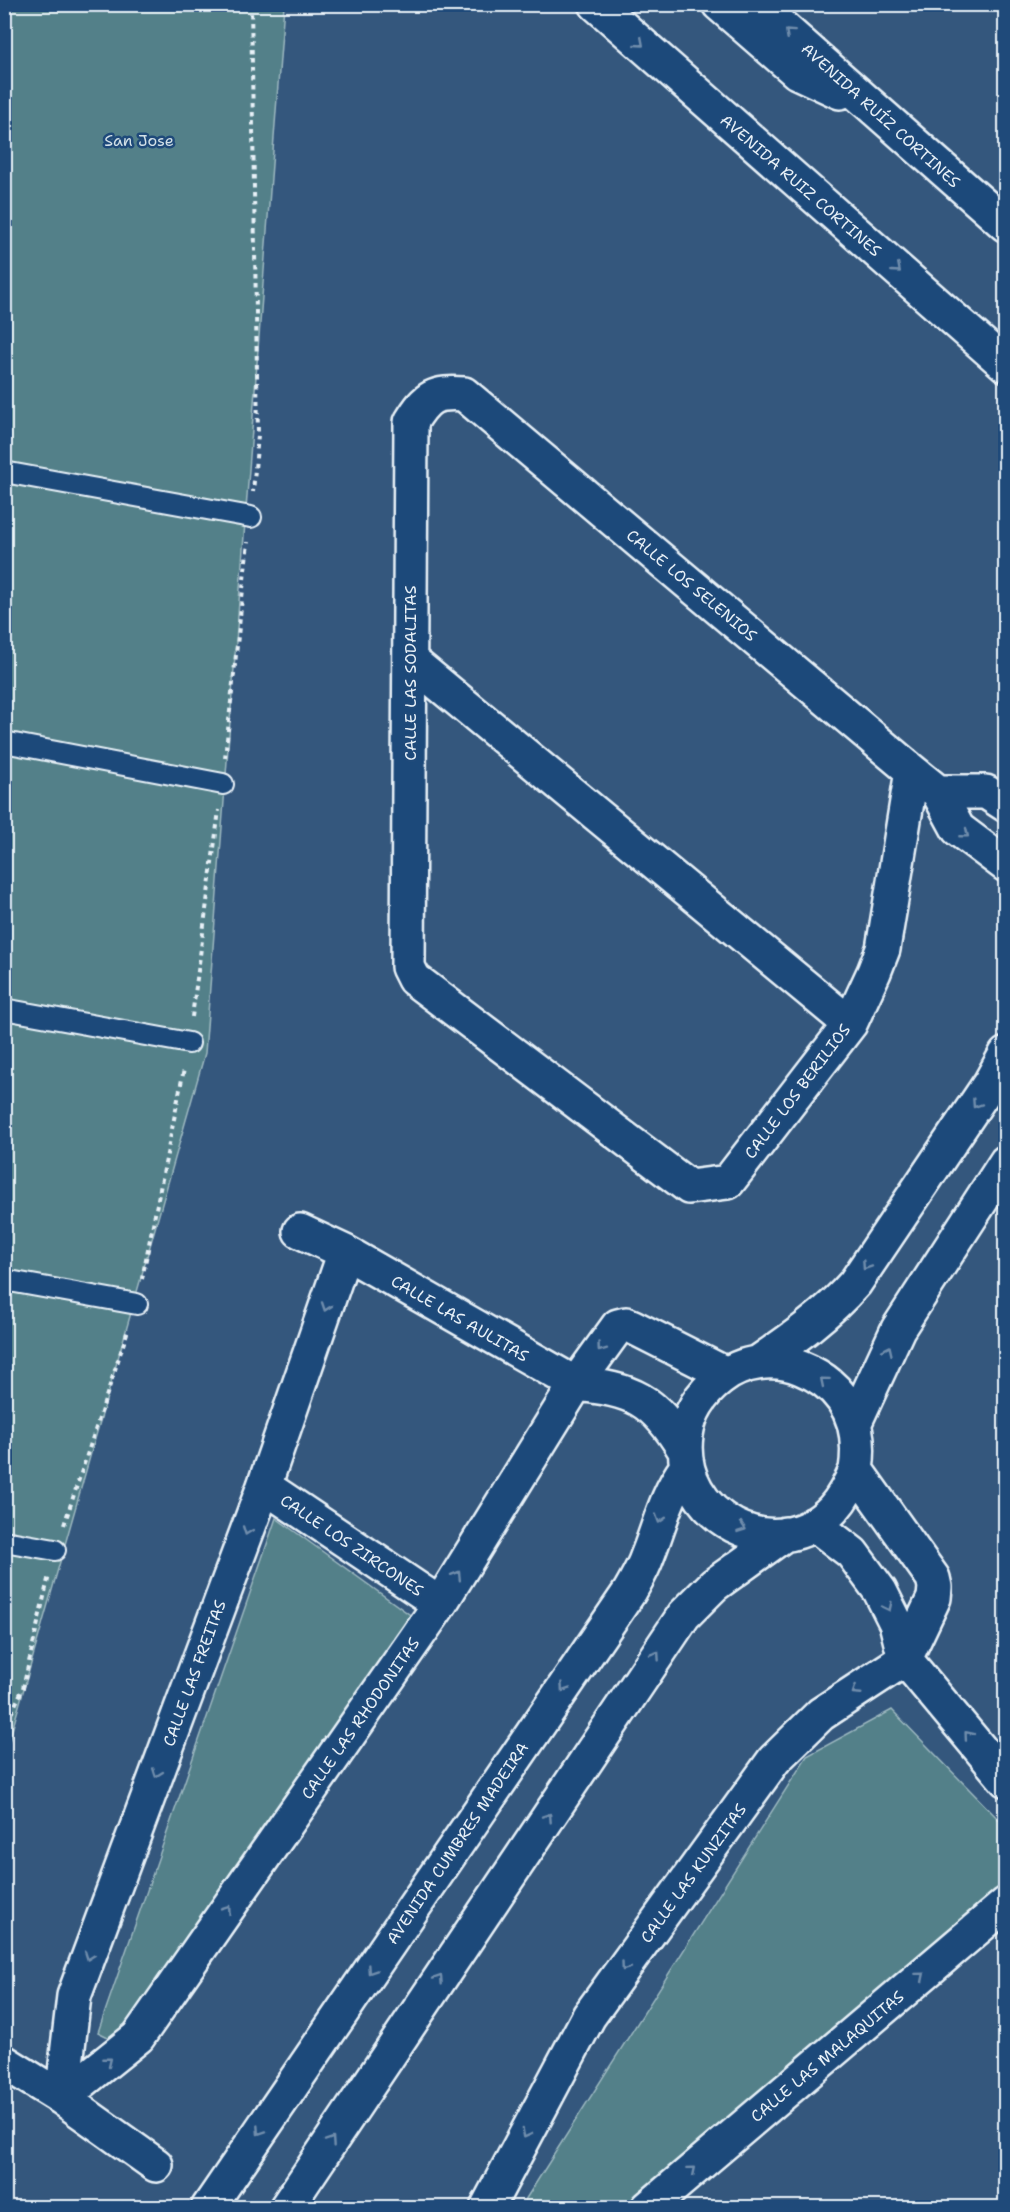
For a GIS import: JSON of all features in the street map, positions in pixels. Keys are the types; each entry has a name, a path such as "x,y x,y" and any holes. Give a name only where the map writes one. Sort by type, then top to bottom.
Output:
{"street":[{"name":"AVENIDA RUIZ CORTINES","path":"596,4 1005,365"},
{"path":"719,4 797,72 870,105"},
{"name":"AVENIDA RUÍZ CORTINES","path":"756,4 1005,225"},
{"name":"CALLE LAS SODALITAS","path":"441,392 423,402 411,422 408,968 414,979 689,1187 711,1186"},
{"name":"CALLE LOS SELENIOS","path":"441,392 464,393 938,792 958,829 1005,865"},
{"path":"410,660 850,1024"},
{"name":"CALLE LOS BERILIOS","path":"711,1186 728,1182 850,1024 883,949 912,771"},
{"path":"938,792 987,792 1005,805"},
{"path":"759,1362 817,1321 855,1282 990,1083 1005,1054"},
{"path":"855,1422 898,1329 1005,1162"},
{"path":"300,1231 345,1252"},
{"name":"CALLE LAS AULITAS","path":"345,1252 576,1384"},
{"name":"CALLE LAS FREITAS","path":"62,2098 74,1996 264,1486 345,1252"},
{"name":"CALLE LAS RHODONITAS","path":"62,2098 138,2037 440,1604 576,1384 618,1326 626,1324 633,1327 726,1374"},
{"path":"286,2208 684,1615 714,1586 799,1529 832,1510 847,1491 856,1470 858,1438 855,1422 841,1395 818,1375 789,1363 759,1362 742,1366 726,1374 709,1388 695,1406 687,1426 685,1458"},
{"path":"576,1384 607,1386 623,1391 645,1403 669,1424 685,1458 694,1488 706,1506 723,1520 742,1530 764,1534 799,1529 852,1553 880,1591 896,1623 905,1659 1005,1780"},
{"name":"AVENIDA CUMBRES MADEIRA","path":"208,2208 630,1591 646,1560 665,1502 685,1458"},
{"path":"856,1470 933,1578 934,1598 905,1659"},
{"name":"CALLE LOS ZIRCONES","path":"264,1486 440,1604"},
{"name":"CALLE LAS KUNZITAS","path":"487,2208 589,2016 774,1760 821,1714 905,1659"},
{"name":"CALLE LAS MALAQUITAS","path":"648,2208 1005,1904"},
{"path":"4,2062 62,2098 156,2165"}],"lane":[{"path":"4,472 251,517"},
{"path":"4,742 223,784"},
{"path":"4,1009 189,1043"},
{"path":"4,1280 137,1305"},
{"path":"4,1541 55,1550"}],"path":[{"path":"4,1729 22,1688 55,1550 137,1305 189,1043 223,784 258,435 251,4"}],"green space":[{"name":"San Jose","path":"5,5 284,5 205,1053 5,1755"},
{"path":"276,1518 413,1617 120,2043 98,2032"},
{"path":"892,1710 1005,1826 1005,1884 757,2112 634,2207 520,2208 807,1756"}]}
